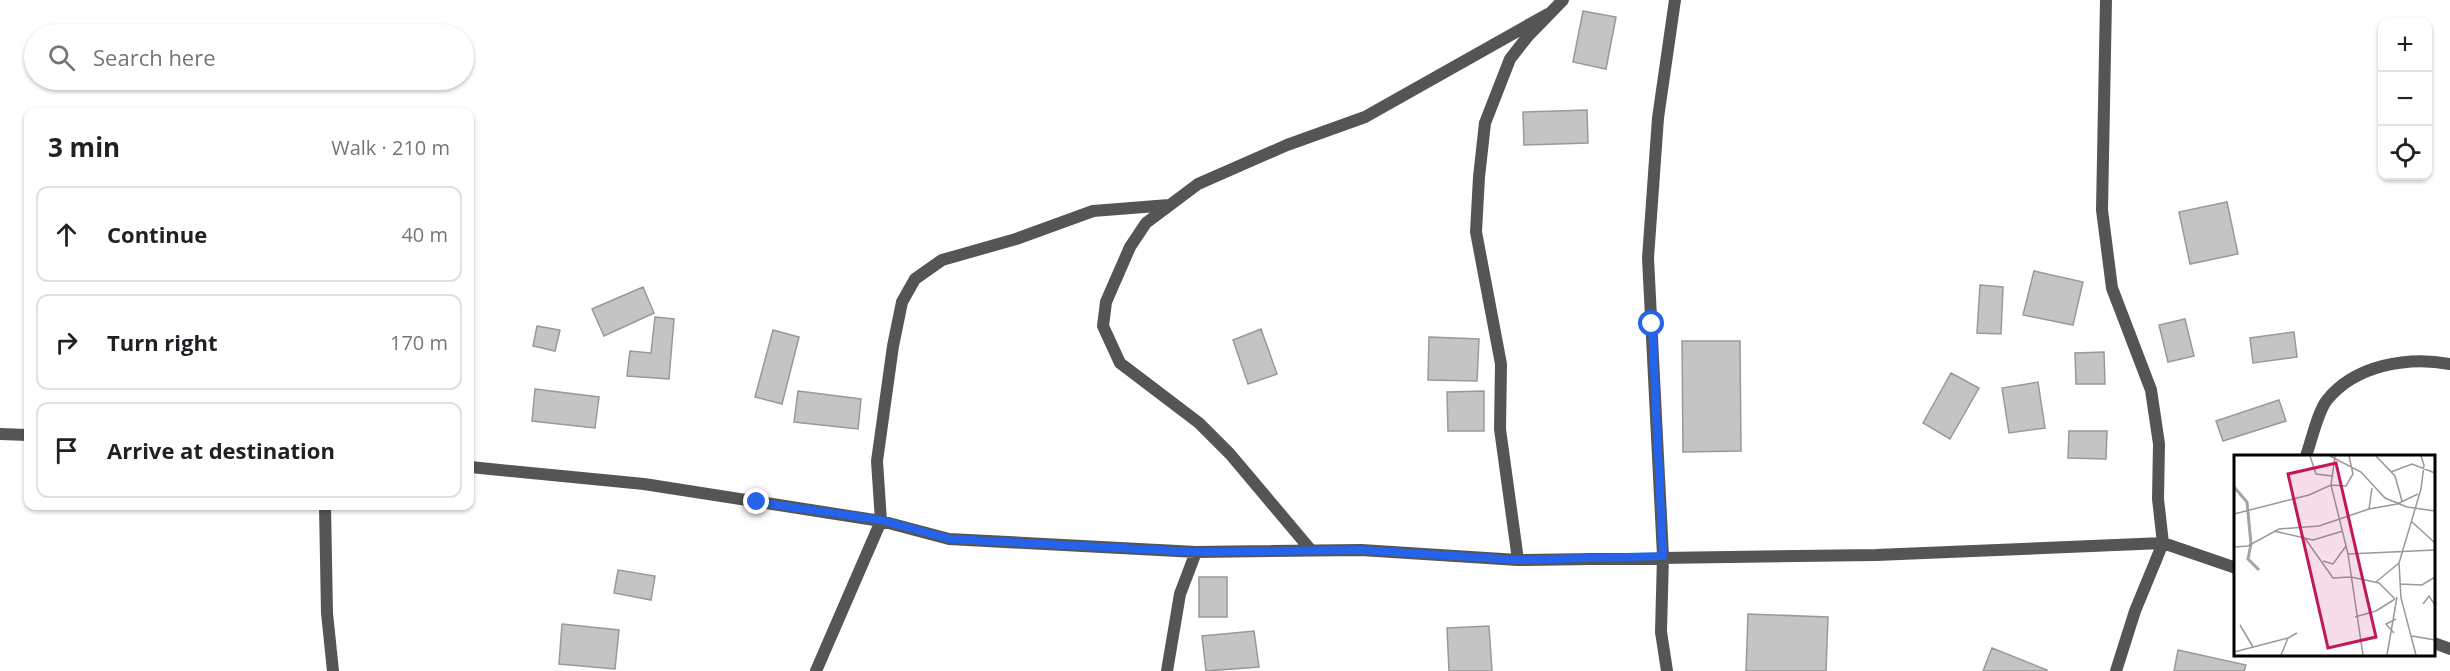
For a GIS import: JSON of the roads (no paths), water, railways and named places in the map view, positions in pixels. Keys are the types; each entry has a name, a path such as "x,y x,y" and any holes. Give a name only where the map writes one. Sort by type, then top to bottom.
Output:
{"street":[{"path":"1518,560 1500,429 1501,364 1476,232 1477,210 1485,123 1510,59 1548,14 1563,0"},
{"path":"1667,671 1661,632 1663,556 1648,258 1658,118 1676,0"},
{"path":"2106,0 2102,210 2112,288 2151,390 2159,444 2158,499 2163,543 2135,611 2116,671"},
{"path":"1310,549 1230,454 1199,423 1120,363 1103,326 1106,302 1130,247 1146,223 1198,184 1287,145 1365,117 1548,14"},
{"path":"816,671 881,520 877,460 893,346 902,302 915,279 942,260 1016,238 1093,211 1170,205"},
{"path":"2306,455 2326,401 2358,373 2392,364 2435,361 2450,364"},
{"path":"0,435 24,435"},
{"path":"474,467 644,484 881,520 950,539 1196,552 1310,549 1518,560 1663,556 1876,555 2163,543 2234,568"},
{"path":"325,510 327,613 333,671"},
{"path":"1167,671 1180,594 1196,552"},
{"path":"2435,644 2450,649"}]}
